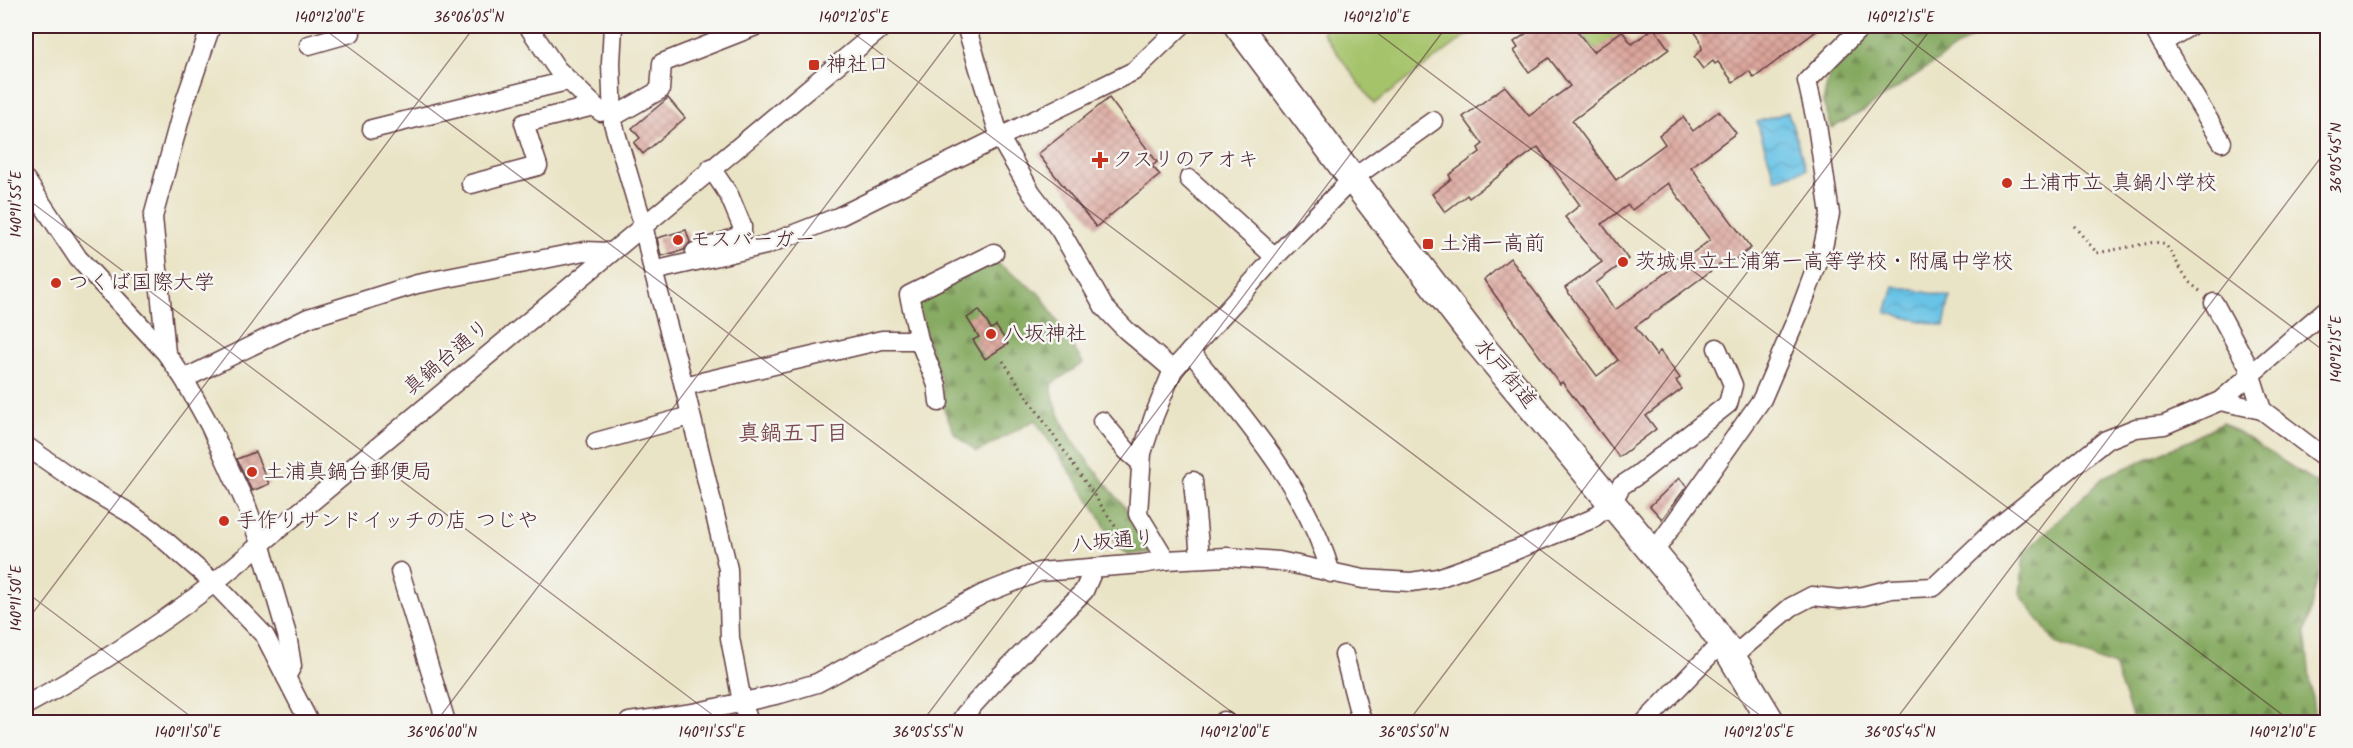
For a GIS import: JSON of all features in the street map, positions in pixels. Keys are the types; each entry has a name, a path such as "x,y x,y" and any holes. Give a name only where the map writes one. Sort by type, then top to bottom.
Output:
{"highway":[{"name":"水戸街道","path":"1238,26 1477,341 1693,601 1727,649 1771,723"}],"street":[{"path":"166,353 153,217 184,104 211,26"},
{"path":"309,45 351,33 349,26"},
{"path":"528,26 567,81 613,120"},
{"path":"613,26 613,120 644,224 652,267 684,386 728,569 730,638 742,702 749,723"},
{"path":"613,120 660,90 662,63 756,26"},
{"name":"真鍋台通り","path":"26,705 122,650 214,583 609,252 884,26"},
{"path":"966,26 1000,138 1031,192 1060,230 1104,307 1126,330 1173,370"},
{"path":"652,267 766,245 838,217 1134,70 1181,26"},
{"path":"1651,550 1667,534 1762,399 1792,332 1822,252 1830,214 1817,125 1807,81 1862,26"},
{"path":"2152,26 2222,142"},
{"path":"2162,43 2190,26"},
{"path":"372,129 567,81"},
{"path":"471,184 538,166 524,123 594,106"},
{"path":"1166,560 1138,514 1142,453 1173,370 1275,257 1352,178 1433,122"},
{"path":"652,267 737,237 742,231 729,195 711,168"},
{"path":"1189,179 1275,257"},
{"path":"26,180 78,258 166,353 184,379 210,426 247,507 260,543 286,635 292,666 286,677"},
{"path":"184,379 308,318 417,284 585,251 609,252"},
{"path":"939,402 938,385 920,340 909,295 994,253"},
{"path":"2214,303 2250,374 2262,410"},
{"path":"1646,723 1727,649 1812,596 1840,599 1891,589 1934,587 1994,530 2106,440 2136,428 2164,425 2220,401 2328,308"},
{"path":"684,386 882,340 920,340"},
{"name":"八坂通り","path":"629,723 695,718 742,702 817,683 983,594 1039,572 1227,556 1279,561 1363,579 1412,582 1438,578 1592,519 1612,502 1621,486 1728,404 1733,385 1717,348"},
{"path":"1190,351 1263,441 1282,469 1314,527 1331,573"},
{"path":"2220,401 2262,410 2328,460"},
{"path":"597,442 690,416"},
{"path":"1102,421 1127,451 1141,463"},
{"path":"26,446 78,483 153,530 214,583 264,636 309,723"},
{"path":"1193,481 1200,557"},
{"path":"960,723 965,714 996,680 1084,591 1094,568"},
{"path":"400,572 446,723"},
{"path":"1344,655 1363,723"},
{"path":"1750,687 1786,723"}],"path":[{"path":"2074,226 2097,253 2155,242 2166,245 2190,282 2214,303"},
{"path":"1003,361 1142,564"}],"green space":[{"path":"1330,26 1475,26 1477,28 1374,104 1322,32"},
{"path":"1575,26 1632,26 1598,53"},
{"path":"1870,26 1988,26 1863,111 1832,128 1823,103 1830,70"},
{"path":"992,259 1041,295 1083,363 1051,384 1061,420 1081,452 1131,517 1151,552 1127,555 1113,541 1094,507 1035,420 977,452 955,434 944,409 941,379 929,346 917,300"},
{"path":"2222,422 2323,487 2327,539 2305,633 2315,722 2134,722 2114,666 2055,643 2020,594 2024,553 2104,477 2191,440"}],"water":[{"path":"1788,112 1806,169 1775,179 1757,122"},
{"path":"1894,286 1950,297 1944,326 1886,313"}],"building":[{"path":"1537,26 1573,26 1593,52 1622,31 1632,44 1654,28 1669,49 1572,121 1616,180 1665,144 1659,135 1683,117 1693,131 1719,111 1736,133 1691,167 1751,248 1730,263 1727,259 1635,327 1656,355 1660,351 1680,378 1676,381 1682,389 1646,416 1656,429 1619,457 1562,382 1560,384 1484,280 1510,258 1597,376 1618,360 1565,288 1602,262 1565,217 1580,205 1538,147 1469,198 1467,195 1445,212 1432,194 1451,179 1449,175 1480,152 1478,148 1483,144 1463,117 1505,86 1529,116 1570,86 1549,58 1529,72 1514,51 1518,48 1514,42","holes":["1668,183 1710,240 1615,310 1596,283 1628,259 1602,224 1628,205 1632,210"]},
{"path":"1690,26 1823,26 1754,78 1749,71 1733,82 1718,62 1715,64 1713,61 1703,69 1694,57 1702,49 1700,39"},
{"path":"668,98 685,118 643,154 634,143 640,138 632,128"},
{"path":"1109,98 1157,162 1152,166 1160,175 1096,227 1038,154"},
{"path":"686,230 690,242 684,250 661,256 657,238"},
{"name":"八坂神社","path":"979,310 991,329 996,326 1008,344 985,359 973,340 979,337 967,318"},
{"path":"255,452 269,484 252,491 237,459"},
{"path":"1679,478 1687,486 1662,519 1650,506"}],"place":[{"name":"神社口","path":"814,65"},
{"name":"クスリのアオキ","path":"1100,160"},
{"name":"土浦市立 真鍋小学校","path":"2007,183"},
{"name":"モスバーガー","path":"678,240"},
{"name":"土浦一高前","path":"1428,244"},
{"name":"茨城県立土浦第一高等学校・附属中学校","path":"1623,262"},
{"name":"つくば国際大学","path":"56,283"},
{"name":"八坂神社","path":"991,334"},
{"name":"土浦真鍋台郵便局","path":"252,472"},
{"name":"手作りサンドイッチの店 つじや","path":"224,521"}],"district":[{"name":"真鍋五丁目","path":"793,434"}]}
